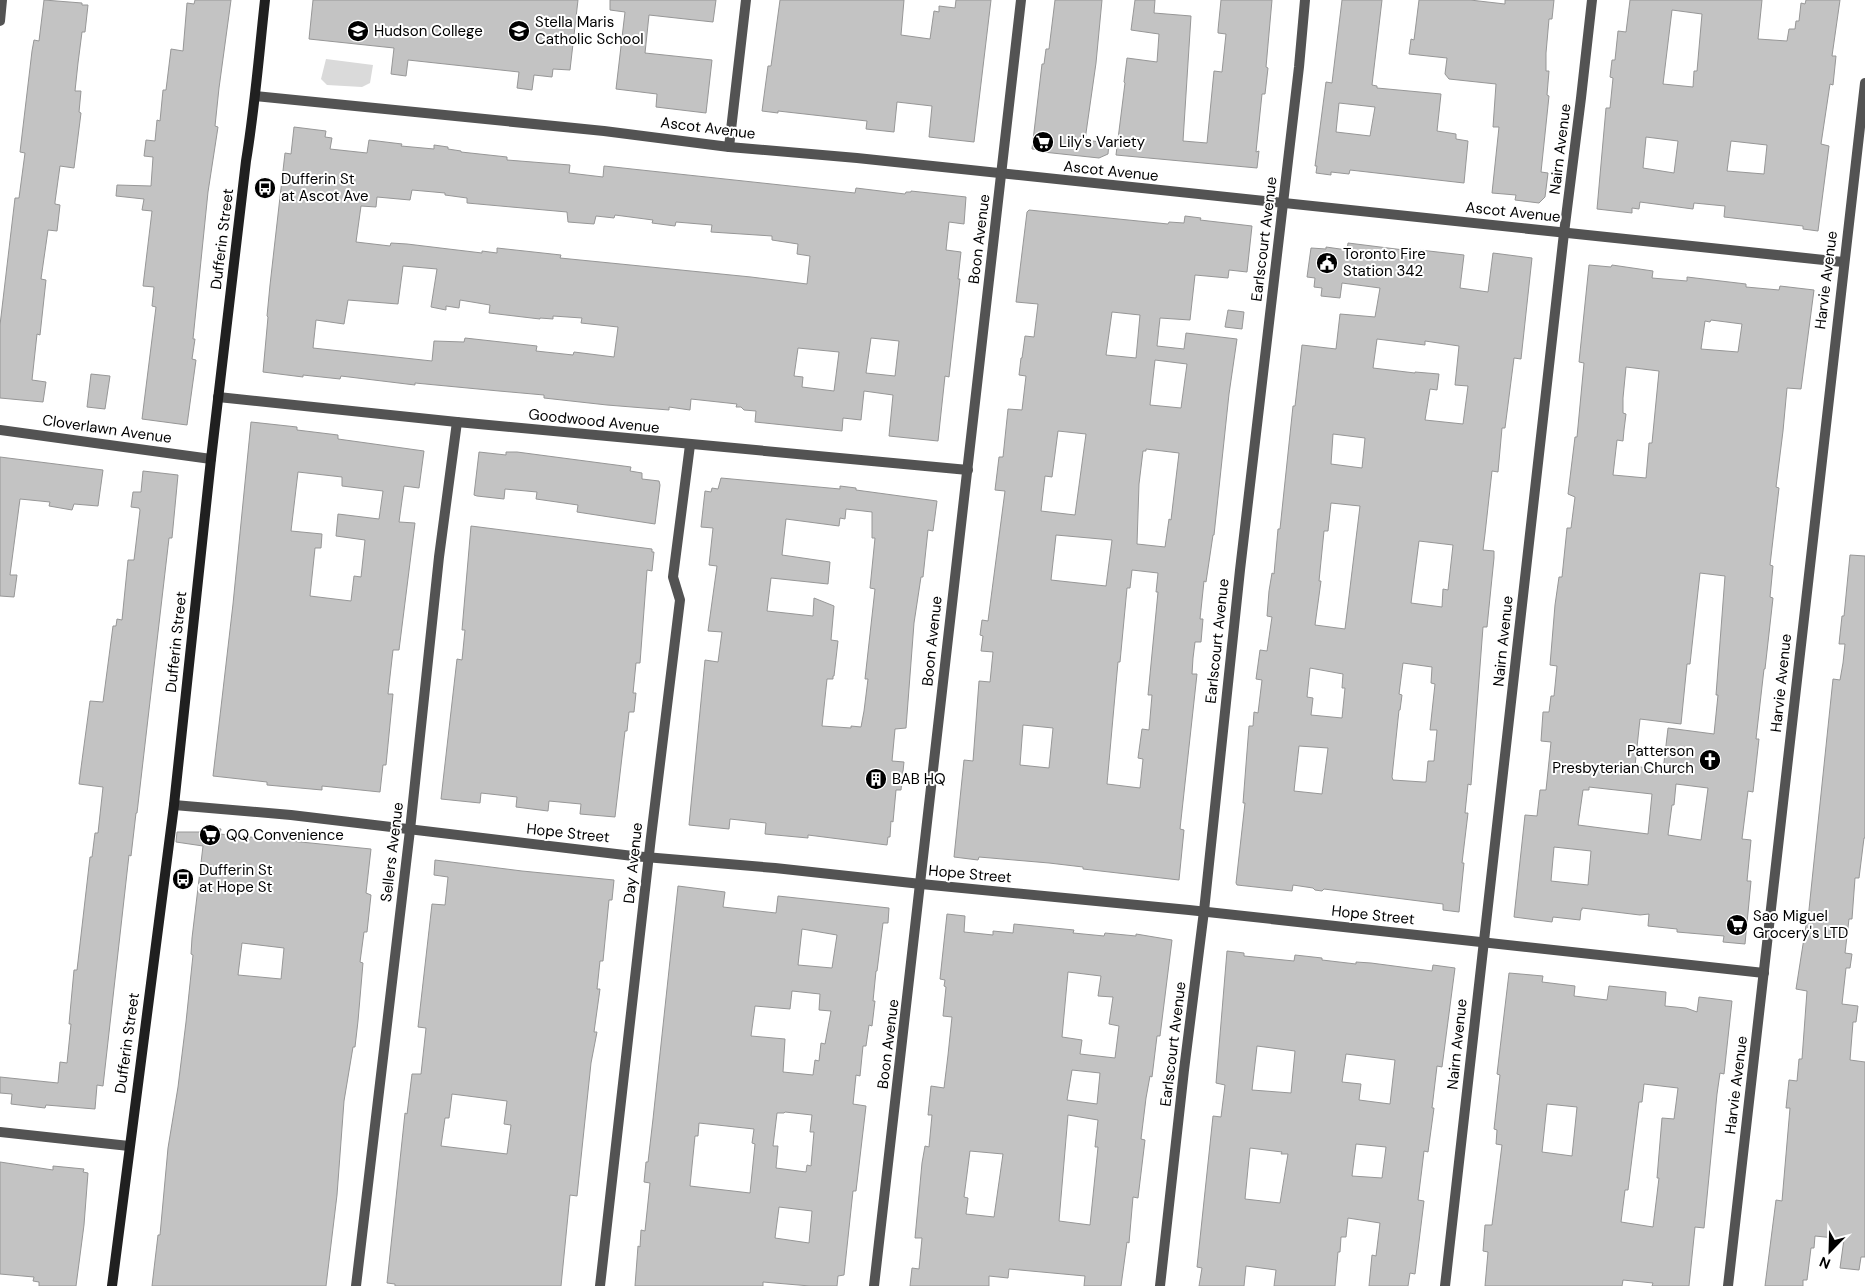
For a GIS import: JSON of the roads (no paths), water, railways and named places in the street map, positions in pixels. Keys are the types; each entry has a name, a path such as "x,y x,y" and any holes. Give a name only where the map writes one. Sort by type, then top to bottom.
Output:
{"main road":[{"name":"Dufferin Street","path":"112,1286 174,805 218,397 265,0"}],"street":[{"path":"0,22 2,0"},
{"path":"729,147 746,0"},
{"name":"Boon Avenue","path":"874,1286 1021,0"},
{"name":"Earlscourt Avenue","path":"1160,1286 1204,912 1240,570 1305,0"},
{"name":"Nairn Avenue","path":"1445,1286 1592,0"},
{"name":"Harvie Avenue","path":"1728,1286 1843,262 1865,83"},
{"name":"Ascot Avenue","path":"255,96 1843,262"},
{"name":"Goodwood Avenue","path":"218,397 690,445 968,470"},
{"name":"Sellers Avenue","path":"356,1286 410,830 439,557 457,422"},
{"name":"Cloverlawn Avenue","path":"0,430 211,459"},
{"name":"Day Avenue","path":"600,1286 680,600 673,577 690,445"},
{"name":"Hope Street","path":"174,805 291,815 548,846 1204,912 1764,973"},
{"path":"0,1132 129,1146"}],"place":[{"name":"Hudson College","path":"358,31"},
{"name":"Stella Maris Catholic School","path":"519,31"},
{"name":"Lily's Variety","path":"1043,142"},
{"name":"Dufferin St at Ascot Ave","path":"265,188"},
{"name":"Toronto Fire Station 342","path":"1327,263"},
{"name":"Patterson Presbyterian Church","path":"1710,760"},
{"name":"BAB HQ","path":"876,779"},
{"name":"QQ Convenience","path":"210,835"},
{"name":"Dufferin St at Hope St","path":"183,879"},
{"name":"Sao Miguel Grocery's LTD","path":"1737,925"}]}
